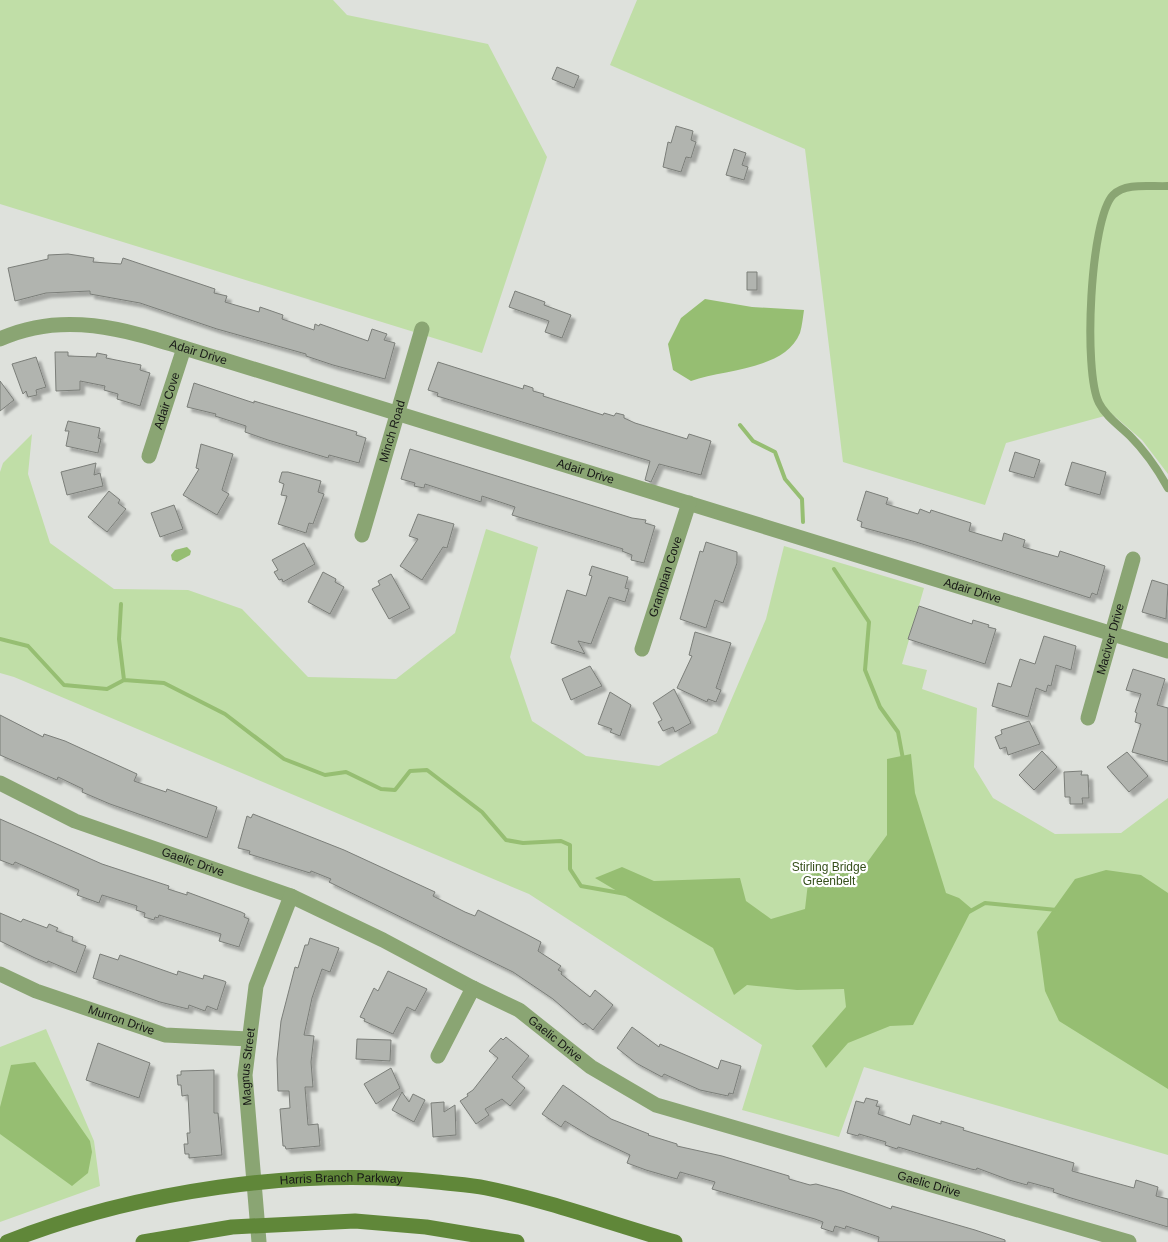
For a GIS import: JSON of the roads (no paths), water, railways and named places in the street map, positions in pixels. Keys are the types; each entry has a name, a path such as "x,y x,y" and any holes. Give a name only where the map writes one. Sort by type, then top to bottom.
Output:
{"main road":[{"name":"Harris Branch Parkway","path":"7,1242 50,1225 213,1187 333,1178 399,1178 485,1188 572,1210 675,1242"},
{"path":"143,1242 232,1227 355,1221 426,1227 517,1242"}],"street":[{"name":"Adair Drive","path":"0,339 46,326 75,323 107,326 398,413 1168,651"},
{"name":"Minch Road","path":"362,535 422,330"},
{"name":"Adair Cove","path":"149,456 184,348"},
{"name":"Grampian Cove","path":"642,649 689,503"},
{"name":"Maciver Drive","path":"1088,718 1133,559"},
{"name":"Gaelic Drive","path":"0,783 75,820 291,896 383,940 519,1010 591,1067 656,1105 1129,1242"},
{"name":"Magnus Street","path":"260,1242 245,1075 256,986 291,896"},
{"name":"Murron Drive","path":"0,974 36,991 165,1035 249,1039"},
{"path":"438,1056 473,988"}],"lane":[{"path":"1168,186 1121,188 1109,202 1103,214 1093,279 1089,338 1091,378 1099,403 1150,460 1168,488"}],"waterway":[{"path":"740,425 753,441 775,452 785,479 802,499 803,522"},
{"path":"834,569 869,622 865,670 880,707 898,732 903,759"},
{"path":"121,604 119,639 124,680"},
{"path":"0,639 28,646 64,685 107,689 124,680 164,683 225,714 284,759 325,775 346,772 381,789 395,790 410,771 427,770 482,812 506,840 523,843 561,841 570,845 570,869 581,886 626,894"},
{"path":"967,913 985,903 1057,910"}],"park label":[{"name":"Stirling Bridge Greenbelt","path":"829,874"}]}
